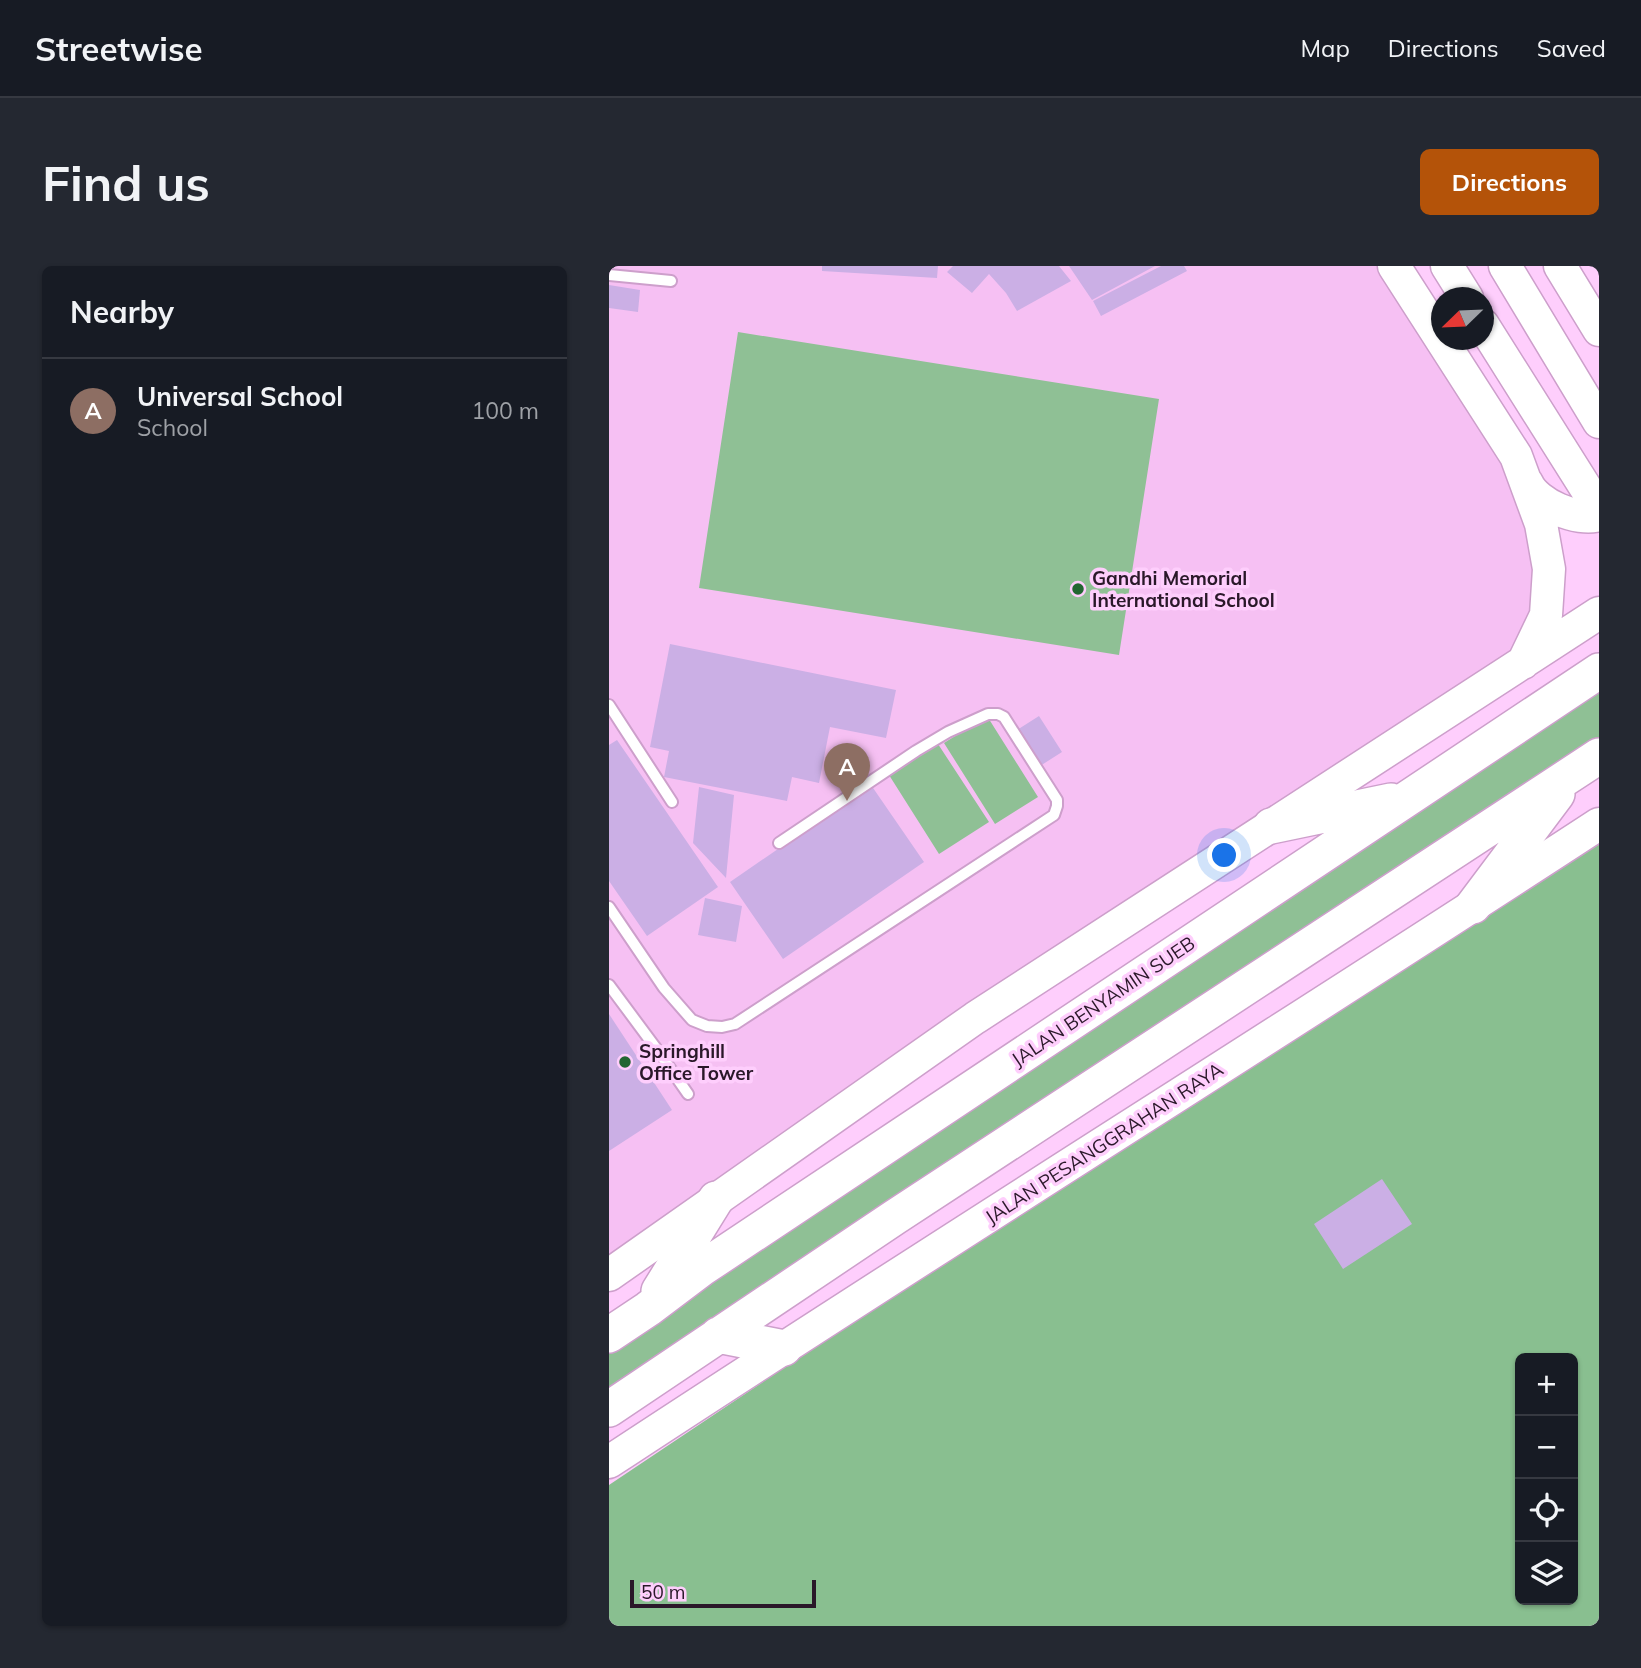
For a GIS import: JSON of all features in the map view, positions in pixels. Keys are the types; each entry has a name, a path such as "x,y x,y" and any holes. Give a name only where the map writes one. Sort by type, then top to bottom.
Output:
{"main road":[{"path":"1394,266 1516,456 1530,489 1557,511 1592,517 1599,515"},
{"path":"1447,266 1460,287"},
{"path":"1505,266 1599,422"},
{"path":"1560,266 1599,330"},
{"path":"1494,342 1599,509"},
{"path":"1516,456 1541,524 1549,569 1546,615 1523,663"},
{"path":"609,1275 975,1018 1599,613"},
{"name":"JALAN BENYAMIN SUEB","path":"609,1335 701,1269 1599,671"},
{"path":"1473,906 1585,765"},
{"path":"609,1409 895,1217 1585,765"},
{"path":"1271,826 1409,798"},
{"name":"JALAN PESANGGRAHAN RAYA","path":"609,1462 1599,824"},
{"path":"648,1309 716,1199"},
{"path":"718,1335 784,1348"}],"lane":[{"path":"609,275 671,281"},
{"path":"609,705 672,802"},
{"path":"609,907 664,988 692,1020 706,1026 735,1024 1053,814 1057,800 1004,717 988,714 916,751 779,843"},
{"path":"609,985 688,1094"}],"shaded area":[{"name":"Gandhi Memorial International School","path":"609,266 1394,266 1431,324 1431,350 1448,350 1516,456 1549,569 1523,663 609,1274"}],"green space":[{"path":"738,332 1159,399 1119,655 699,588"},
{"path":"1599,672 1599,757 609,1410 609,1336"},
{"path":"987,716 1038,797 995,824 944,743"},
{"path":"938,744 989,822 939,854 889,775"},
{"path":"1599,824 1599,1626 609,1626 609,1485"}],"building":[{"path":"822,266 938,266 937,278 822,271"},
{"path":"953,266 1059,266 1071,281 1017,311 989,274 972,293 947,272"},
{"path":"1069,266 1155,266 1092,300"},
{"path":"1161,266 1184,266 1187,271 1101,316 1093,301"},
{"path":"609,285 640,290 638,312 609,308"},
{"path":"670,644 896,690 886,738 830,727 819,783 792,777 787,801 664,777 669,751 650,747"},
{"path":"1039,716 1062,752 1040,766 1017,730"},
{"path":"617,740 718,887 647,936 609,881 609,745"},
{"path":"871,785 924,862 783,959 730,882"},
{"path":"699,787 734,795 726,878 693,843"},
{"path":"705,898 742,906 736,942 698,935"},
{"name":"Springhill Office Tower","path":"609,1014 672,1110 609,1151"},
{"path":"1382,1179 1412,1224 1343,1269 1314,1224"}],"place":[{"name":"Gandhi Memorial International School","path":"1078,589"},
{"name":"Universal School","path":"847,801"},
{"name":"Springhill Office Tower","path":"625,1062"}]}
